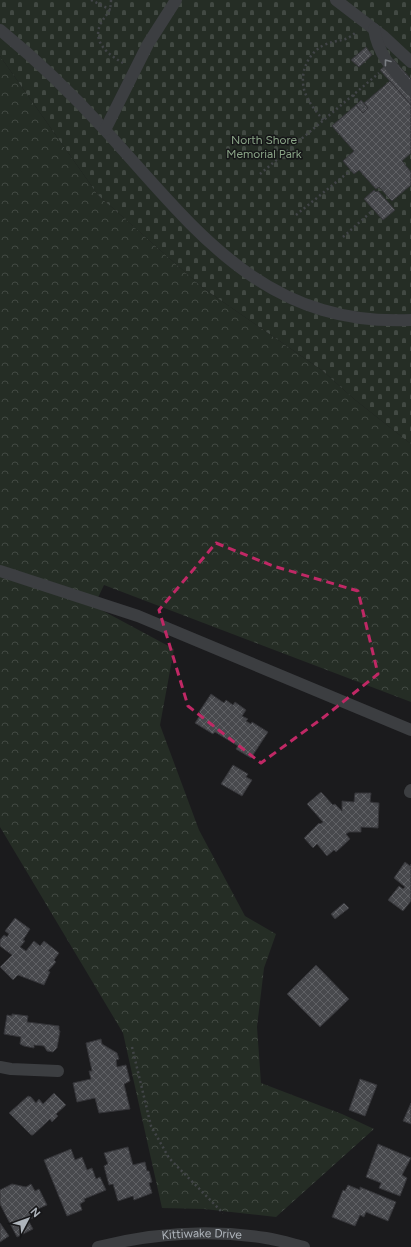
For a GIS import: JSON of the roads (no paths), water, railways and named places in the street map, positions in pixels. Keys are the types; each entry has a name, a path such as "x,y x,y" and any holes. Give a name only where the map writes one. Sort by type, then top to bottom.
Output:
{"street":[{"path":"105,130 148,44 176,0"},
{"path":"336,0 400,50 411,62"},
{"path":"370,26 376,41 389,64 411,90"},
{"path":"0,30 61,84 199,233 238,267 260,283 305,304 331,312 375,319 411,320"},
{"path":"0,571 138,616 411,730"},
{"path":"0,1067 11,1069 58,1071"},
{"name":"Kittiwake Drive","path":"98,1247 134,1238 177,1234 243,1235 267,1238 304,1247"}],"park label":[{"name":"North Shore Memorial Park","path":"264,147"}]}
